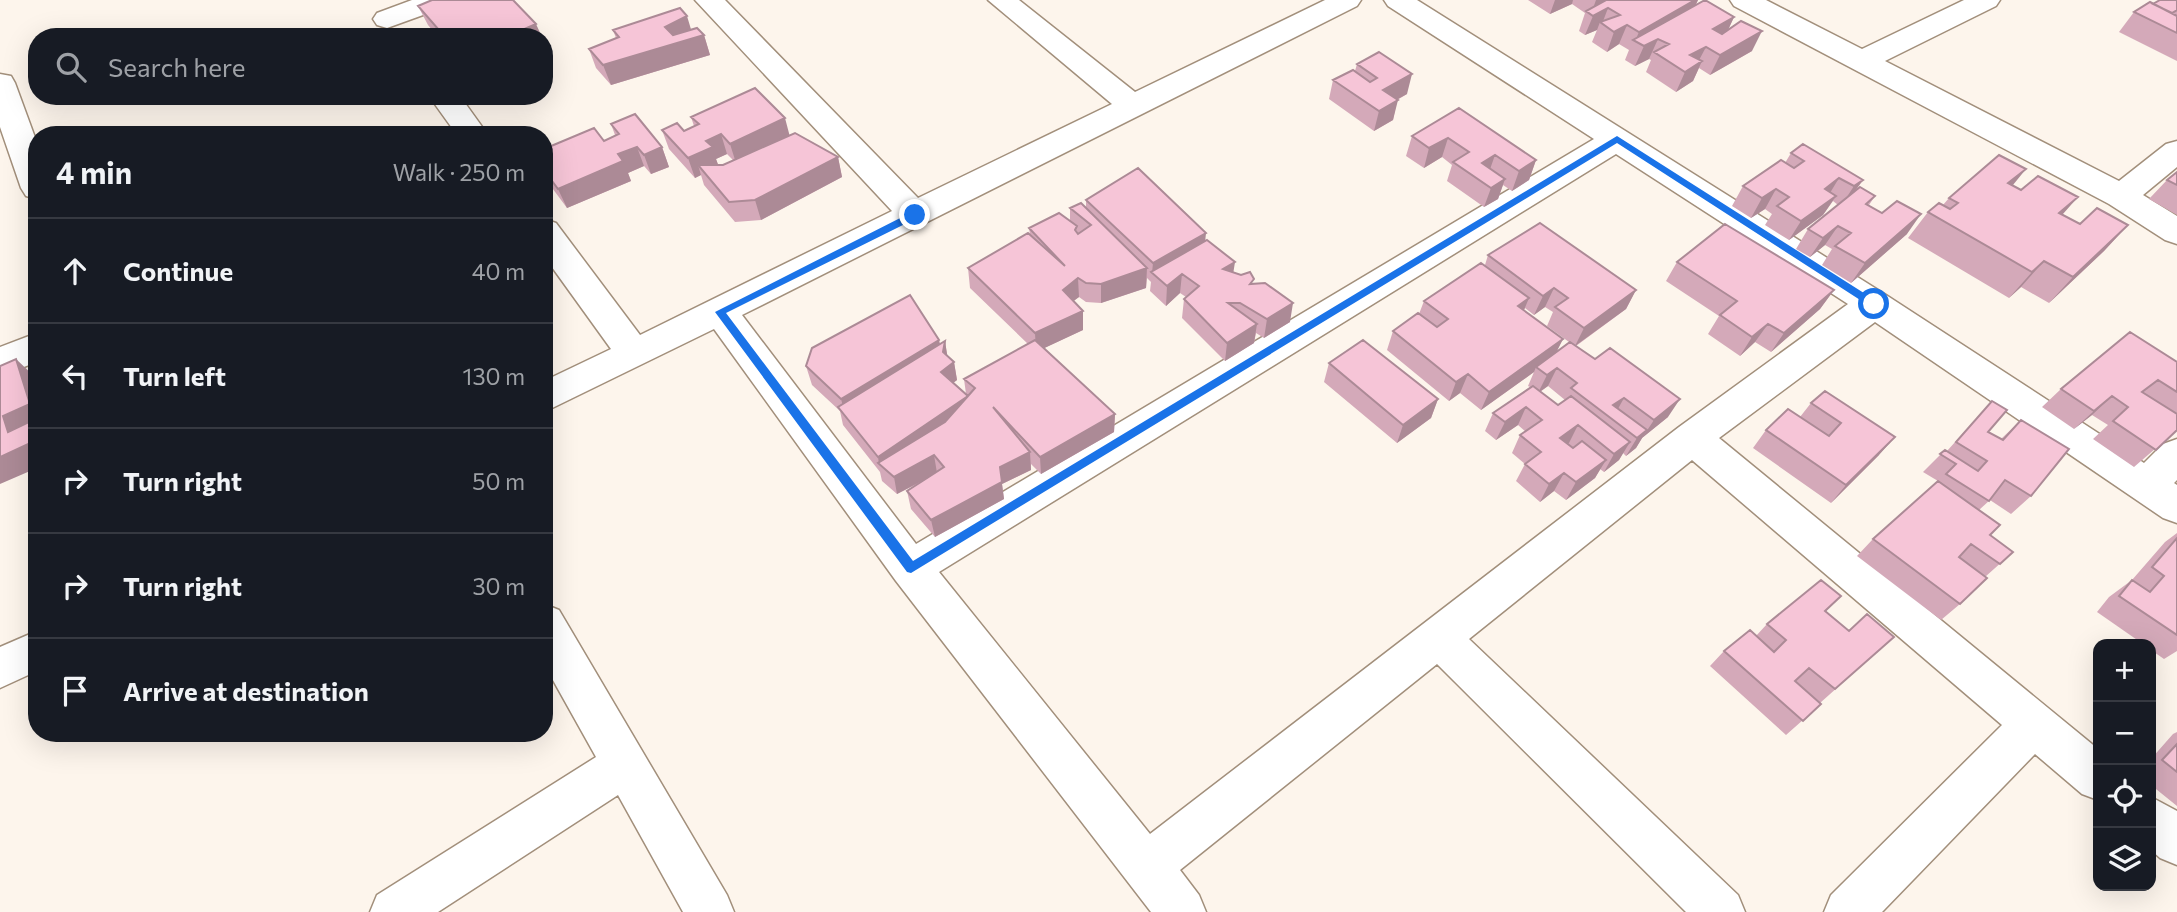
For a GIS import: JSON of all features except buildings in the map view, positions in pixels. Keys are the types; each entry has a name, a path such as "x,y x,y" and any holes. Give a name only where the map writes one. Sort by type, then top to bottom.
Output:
{"street":[{"path":"387,19 438,0"},
{"path":"709,0 915,215"},
{"path":"1002,0 1133,106"},
{"path":"553,394 1347,0"},
{"path":"1398,0 1874,304 2162,496 2177,454"},
{"path":"1744,0 2121,196 2177,232"},
{"path":"1860,62 1986,0"},
{"path":"0,83 22,178"},
{"path":"451,105 466,126"},
{"path":"911,568 1617,139"},
{"path":"2121,196 2177,151"},
{"path":"553,243 634,354"},
{"path":"1146,867 1692,438 1874,304"},
{"path":"720,312 911,568 1182,912"},
{"path":"0,362 28,351"},
{"path":"1692,438 2093,774"},
{"path":"1438,637 1721,912"},
{"path":"553,639 710,912"},
{"path":"0,668 28,654"},
{"path":"1848,912 2032,725"},
{"path":"394,912 625,764"},
{"path":"2156,824 2177,841"}],"route":[{"path":"915,215 720,312 911,568 1617,139 1874,304"}]}
